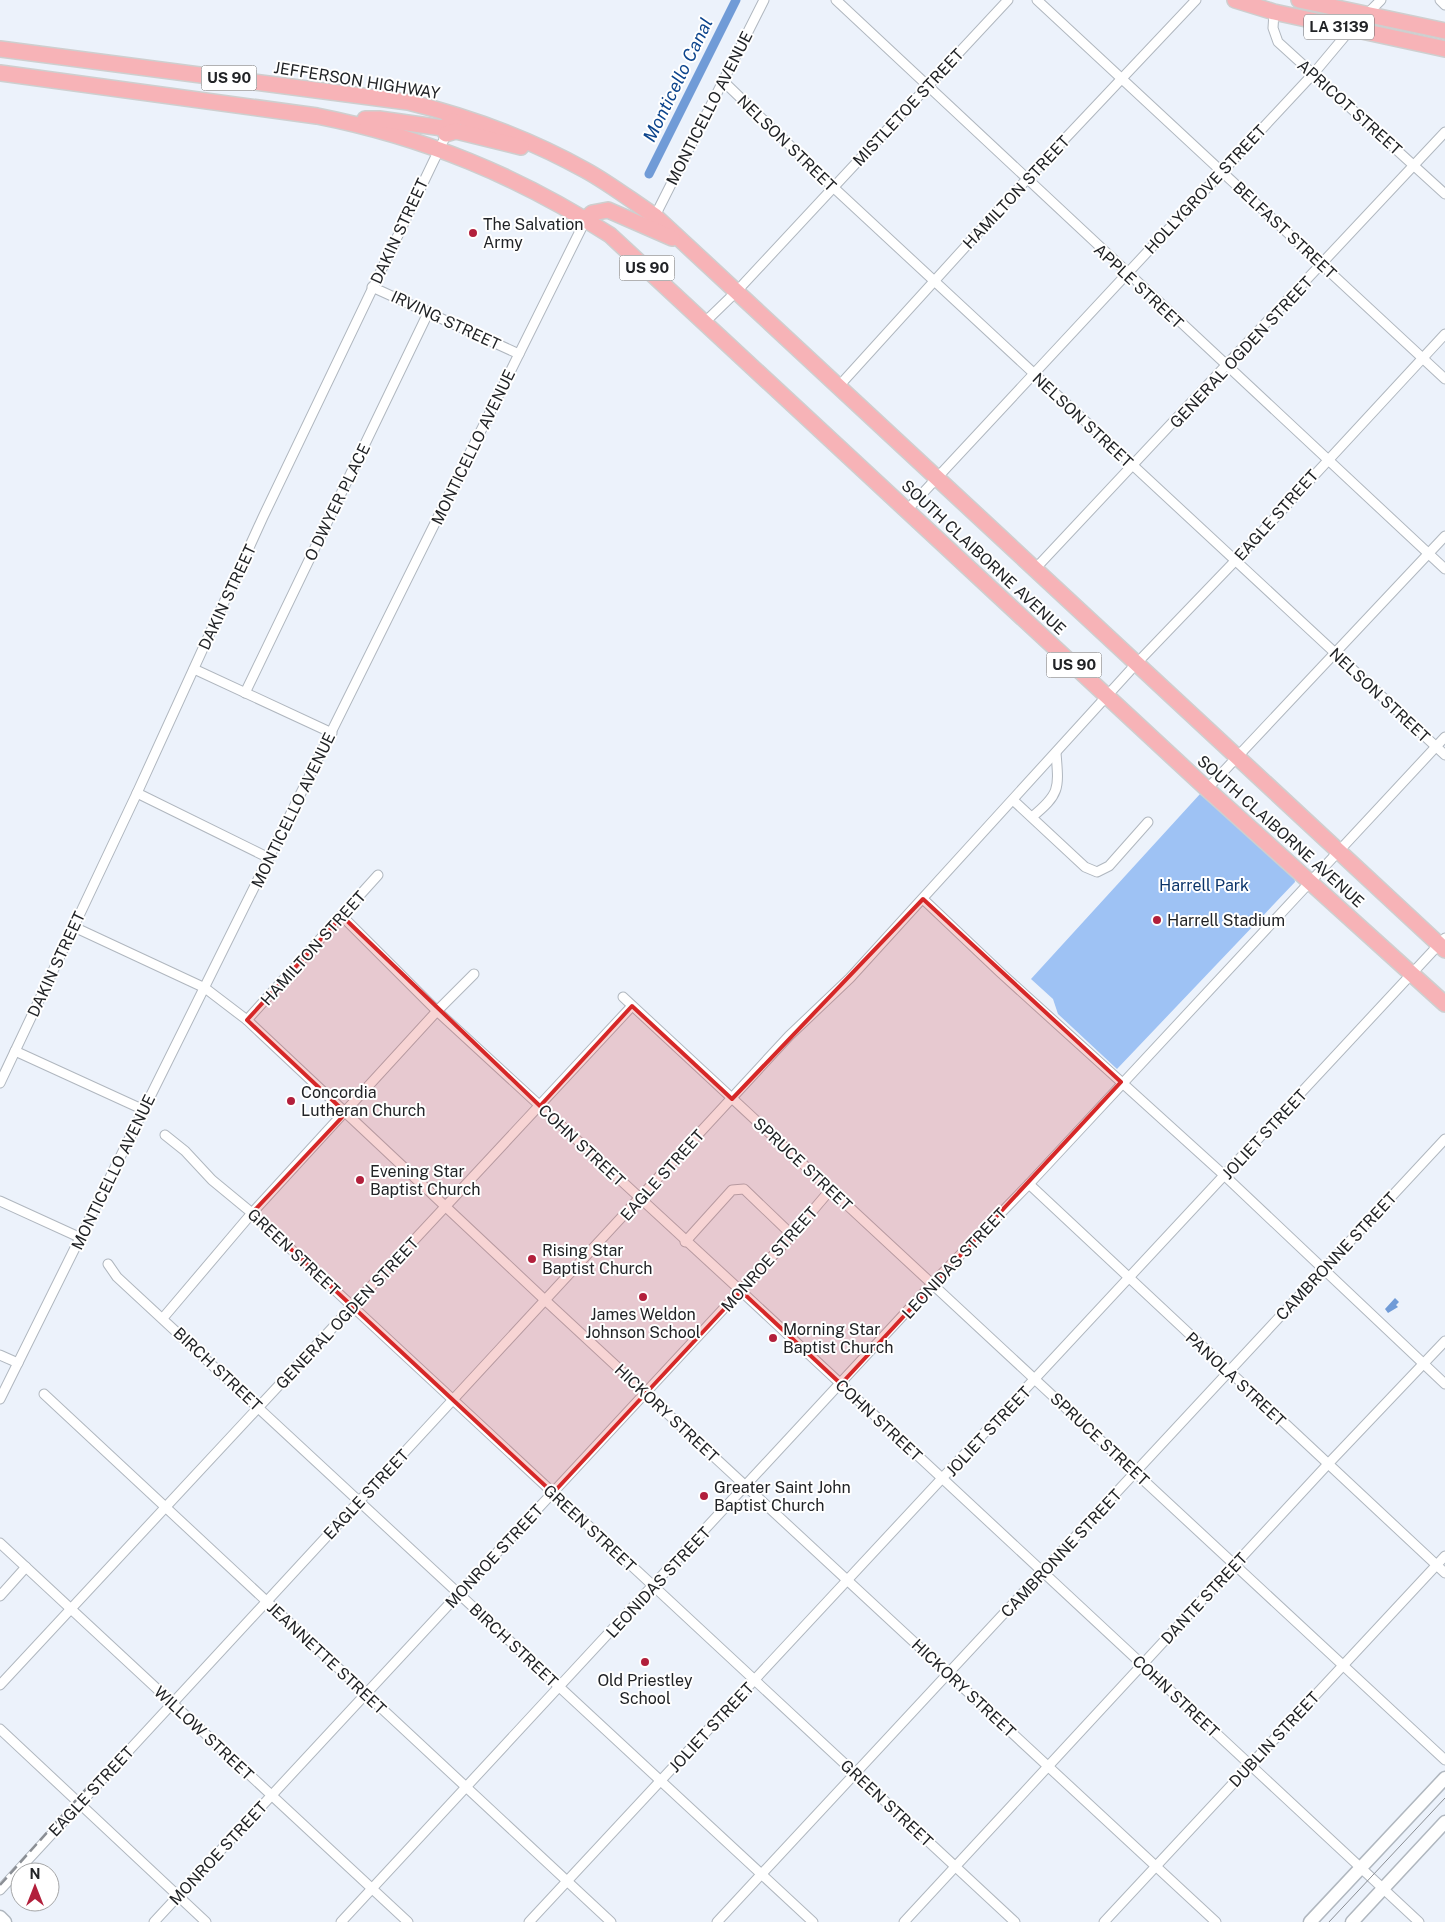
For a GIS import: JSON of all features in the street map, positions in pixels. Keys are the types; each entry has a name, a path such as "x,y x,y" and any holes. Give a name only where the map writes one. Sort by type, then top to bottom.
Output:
{"main road":[{"name":"LA 3139","path":"1235,0 1274,12 1445,49"},
{"name":"LA 3139","path":"1300,0 1445,31"},
{"name":"JEFFERSON HIGHWAY","path":"0,49 399,101 452,123 538,146 586,170 655,216"},
{"name":"US 90","path":"0,73 351,122 438,148 494,170 586,219"},
{"path":"351,122 379,119 442,128 452,123 456,131 526,148 538,146"},
{"path":"586,219 592,212 608,210 681,242"},
{"name":"SOUTH CLAIBORNE AVENUE","path":"655,216 1338,852 1443,944"},
{"name":"SOUTH CLAIBORNE AVENUE","path":"586,219 622,245 1107,696 1445,1004"},
{"path":"1310,1922 1445,1778"},
{"path":"1352,1922 1445,1822"},
{"path":"0,1917 5,1922"}],"street":[{"name":"MONTICELLO AVENUE","path":"655,216 764,0"},
{"name":"APPLE STREET","path":"836,0 1126,274 1445,569"},
{"name":"MISTLETOE STREET","path":"705,322 736,292 1008,0"},
{"name":"BELFAST STREET","path":"1037,0 1445,379"},
{"name":"HAMILTON STREET","path":"838,386 1026,180 1196,0"},
{"name":"HOLLYGROVE STREET","path":"907,510 1314,73 1345,36 1381,0"},
{"path":"1440,0 1445,5"},
{"name":"APRICOT STREET","path":"1274,12 1273,28 1278,42 1445,194"},
{"name":"NELSON STREET","path":"724,81 833,187 1445,756"},
{"name":"DAKIN STREET","path":"0,1083 372,287 438,148 452,123"},
{"name":"GENERAL OGDEN STREET","path":"1035,569 1445,132"},
{"name":"MONTICELLO AVENUE","path":"0,1400 586,219"},
{"name":"IRVING STREET","path":"372,287 429,311 519,354"},
{"name":"O DWYER PLACE","path":"245,693 429,311"},
{"name":"EAGLE STREET","path":"0,1890 640,1200 732,1098 790,1036 850,978 1136,664 1235,561 1445,334"},
{"path":"1208,789 1445,536"},
{"path":"194,669 332,733"},
{"name":"LEONIDAS STREET","path":"341,1922 841,1384 932,1283 1028,1184 1121,1082 1445,737"},
{"path":"1032,818 1049,804 1056,793 1056,753"},
{"path":"137,793 269,858"},
{"path":"1013,800 1090,870 1097,872 1109,866 1148,822"},
{"name":"HAMILTON STREET","path":"247,1020 378,875"},
{"path":"923,899 1002,974 1225,1176 1445,1384"},
{"name":"COHN STREET","path":"342,916 437,1011 1419,1922"},
{"name":"HICKORY STREET","path":"74,926 205,988 247,1020 546,1301 1216,1922"},
{"name":"JOLIET STREET","path":"529,1922 1412,974 1443,944"},
{"path":"164,1318 252,1214 437,1011 474,974"},
{"name":"SPRUCE STREET","path":"622,997 1445,1760"},
{"name":"GENERAL OGDEN STREET","path":"0,1685 632,1006"},
{"path":"15,1051 144,1110"},
{"name":"GREEN STREET","path":"165,1135 185,1151 212,1180 252,1214 353,1307 1015,1922"},
{"name":"CAMBRONNE STREET","path":"717,1922 1445,1139"},
{"name":"PANOLA STREET","path":"1028,1184 1445,1573"},
{"path":"685,1242 732,1190 738,1188 744,1189 792,1235"},
{"name":"MONROE STREET","path":"154,1922 741,1291 831,1189"},
{"path":"0,1201 81,1238"},
{"name":"BIRCH STREET","path":"108,1264 117,1277 164,1318 813,1922"},
{"name":"DANTE STREET","path":"904,1922 1328,1464 1445,1341"},
{"path":"0,1355 18,1363"},
{"name":"JEANNETTE STREET","path":"44,1394 611,1922"},
{"name":"WILLOW STREET","path":"0,1543 408,1922"},
{"name":"DUBLIN STREET","path":"1104,1922 1445,1556"},
{"path":"0,1596 26,1567"},
{"path":"0,1729 206,1922"}],"highlighted area":[{"path":"923,899 1121,1082 841,1384 741,1291 553,1493 252,1213 346,1113 247,1020 342,916 540,1106 632,1006 732,1099"}],"green space":[{"name":"Harrell Stadium","path":"1200,794 1294,876 1295,882 1117,1069 1058,1014 1053,999 1031,979"}],"shaded area":[{"path":"1395,1298 1399,1302 1396,1305 1398,1307 1388,1313 1385,1309"}],"waterway":[{"name":"Monticello Canal","path":"649,174 736,0"}],"tram line":[{"path":"1329,1922 1445,1798"}],"railway":[{"path":"0,1885 94,1780"}],"place":[{"name":"The Salvation Army","path":"473,233"},
{"name":"Harrell Stadium","path":"1157,920"},
{"name":"Concordia Lutheran Church","path":"291,1101"},
{"name":"Evening Star Baptist Church","path":"360,1180"},
{"name":"Rising Star Baptist Church","path":"532,1259"},
{"name":"James Weldon Johnson School","path":"643,1297"},
{"name":"Morning Star Baptist Church","path":"773,1338"},
{"name":"Greater Saint John Baptist Church","path":"704,1496"},
{"name":"Old Priestley School","path":"645,1662"}],"park label":[{"name":"Harrell Park","path":"1204,885"}]}
